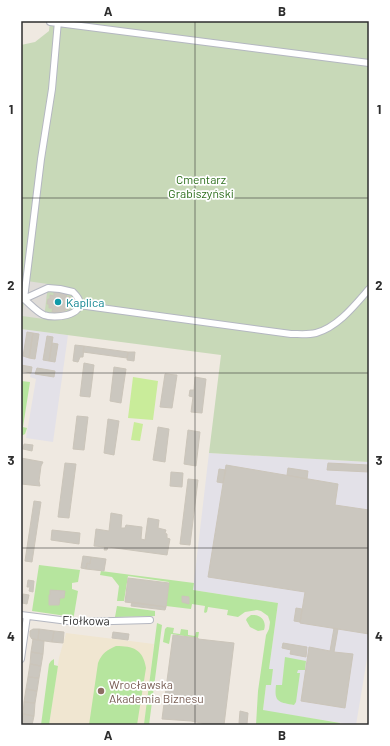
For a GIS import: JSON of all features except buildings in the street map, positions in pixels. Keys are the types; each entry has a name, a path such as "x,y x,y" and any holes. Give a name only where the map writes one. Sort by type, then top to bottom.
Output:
{"street":[{"path":"50,22 369,63"},
{"path":"23,299 41,159 52,89 58,22"},
{"path":"48,288 60,288 73,292 79,300 79,305 74,312 67,316 45,315 23,299 48,288"},
{"path":"79,305 291,334 307,334 316,333 330,326 346,314 369,288"},
{"path":"21,659 24,615"},
{"name":"Fiołkowa","path":"24,615 76,622 150,620"}],"shaded area":[{"path":"27,281 48,284 44,319 22,316"},
{"path":"21,329 68,335 53,442 26,438 36,379 30,377 31,373 21,372"},
{"path":"209,453 369,462 369,653 356,725 263,711 266,685 270,685 273,669 269,669 278,603 193,590"},
{"name":"Wrocławska Akademia Biznesu","path":"66,633 154,644 144,725 49,725 59,658"}],"green space":[{"name":"Cmentarz Grabiszyński","path":"50,21 369,21 369,462 209,453 221,355 21,329 21,45 35,42 49,31"},
{"path":"133,377 158,381 153,420 128,418"},
{"path":"21,381 30,382 23,427 27,428 25,434 21,436"},
{"path":"134,422 143,424 140,441 131,440"},
{"path":"39,565 80,570 78,582 72,583 72,589 78,591 73,617 32,611"},
{"path":"101,571 194,583 193,590 278,603 269,669 273,669 271,685 266,685 263,710 340,723 339,725 256,725 258,691 266,635 270,622 268,616 261,611 257,610 245,612 238,617 227,615 228,610 208,607 207,612 205,613 205,606 192,604 191,609 166,606 169,582 128,576 124,601 117,601 119,586 112,577 100,575"},
{"path":"117,606 155,611 155,616 115,617"},
{"path":"251,615 258,616 264,621 264,630 258,631 250,627 246,620"},
{"path":"157,623 162,625 149,725 140,725 144,724"},
{"path":"167,627 174,628 173,633 180,634 181,629 188,630 188,635 195,636 196,632 199,632 198,638 171,634 169,644 163,642 165,629"},
{"path":"116,646 136,650 140,653 145,662 146,668 137,725 89,725 98,663 105,652"},
{"path":"285,657 306,661 305,670 298,670 297,673 300,673 296,702 294,705 281,702 278,700 276,695 276,685 282,685"},
{"path":"54,659 54,665 58,666 49,725 41,725 49,664"}],"place":[{"name":"Kaplica","path":"58,302"},
{"name":"Wrocławska Akademia Biznesu","path":"101,691"}]}
